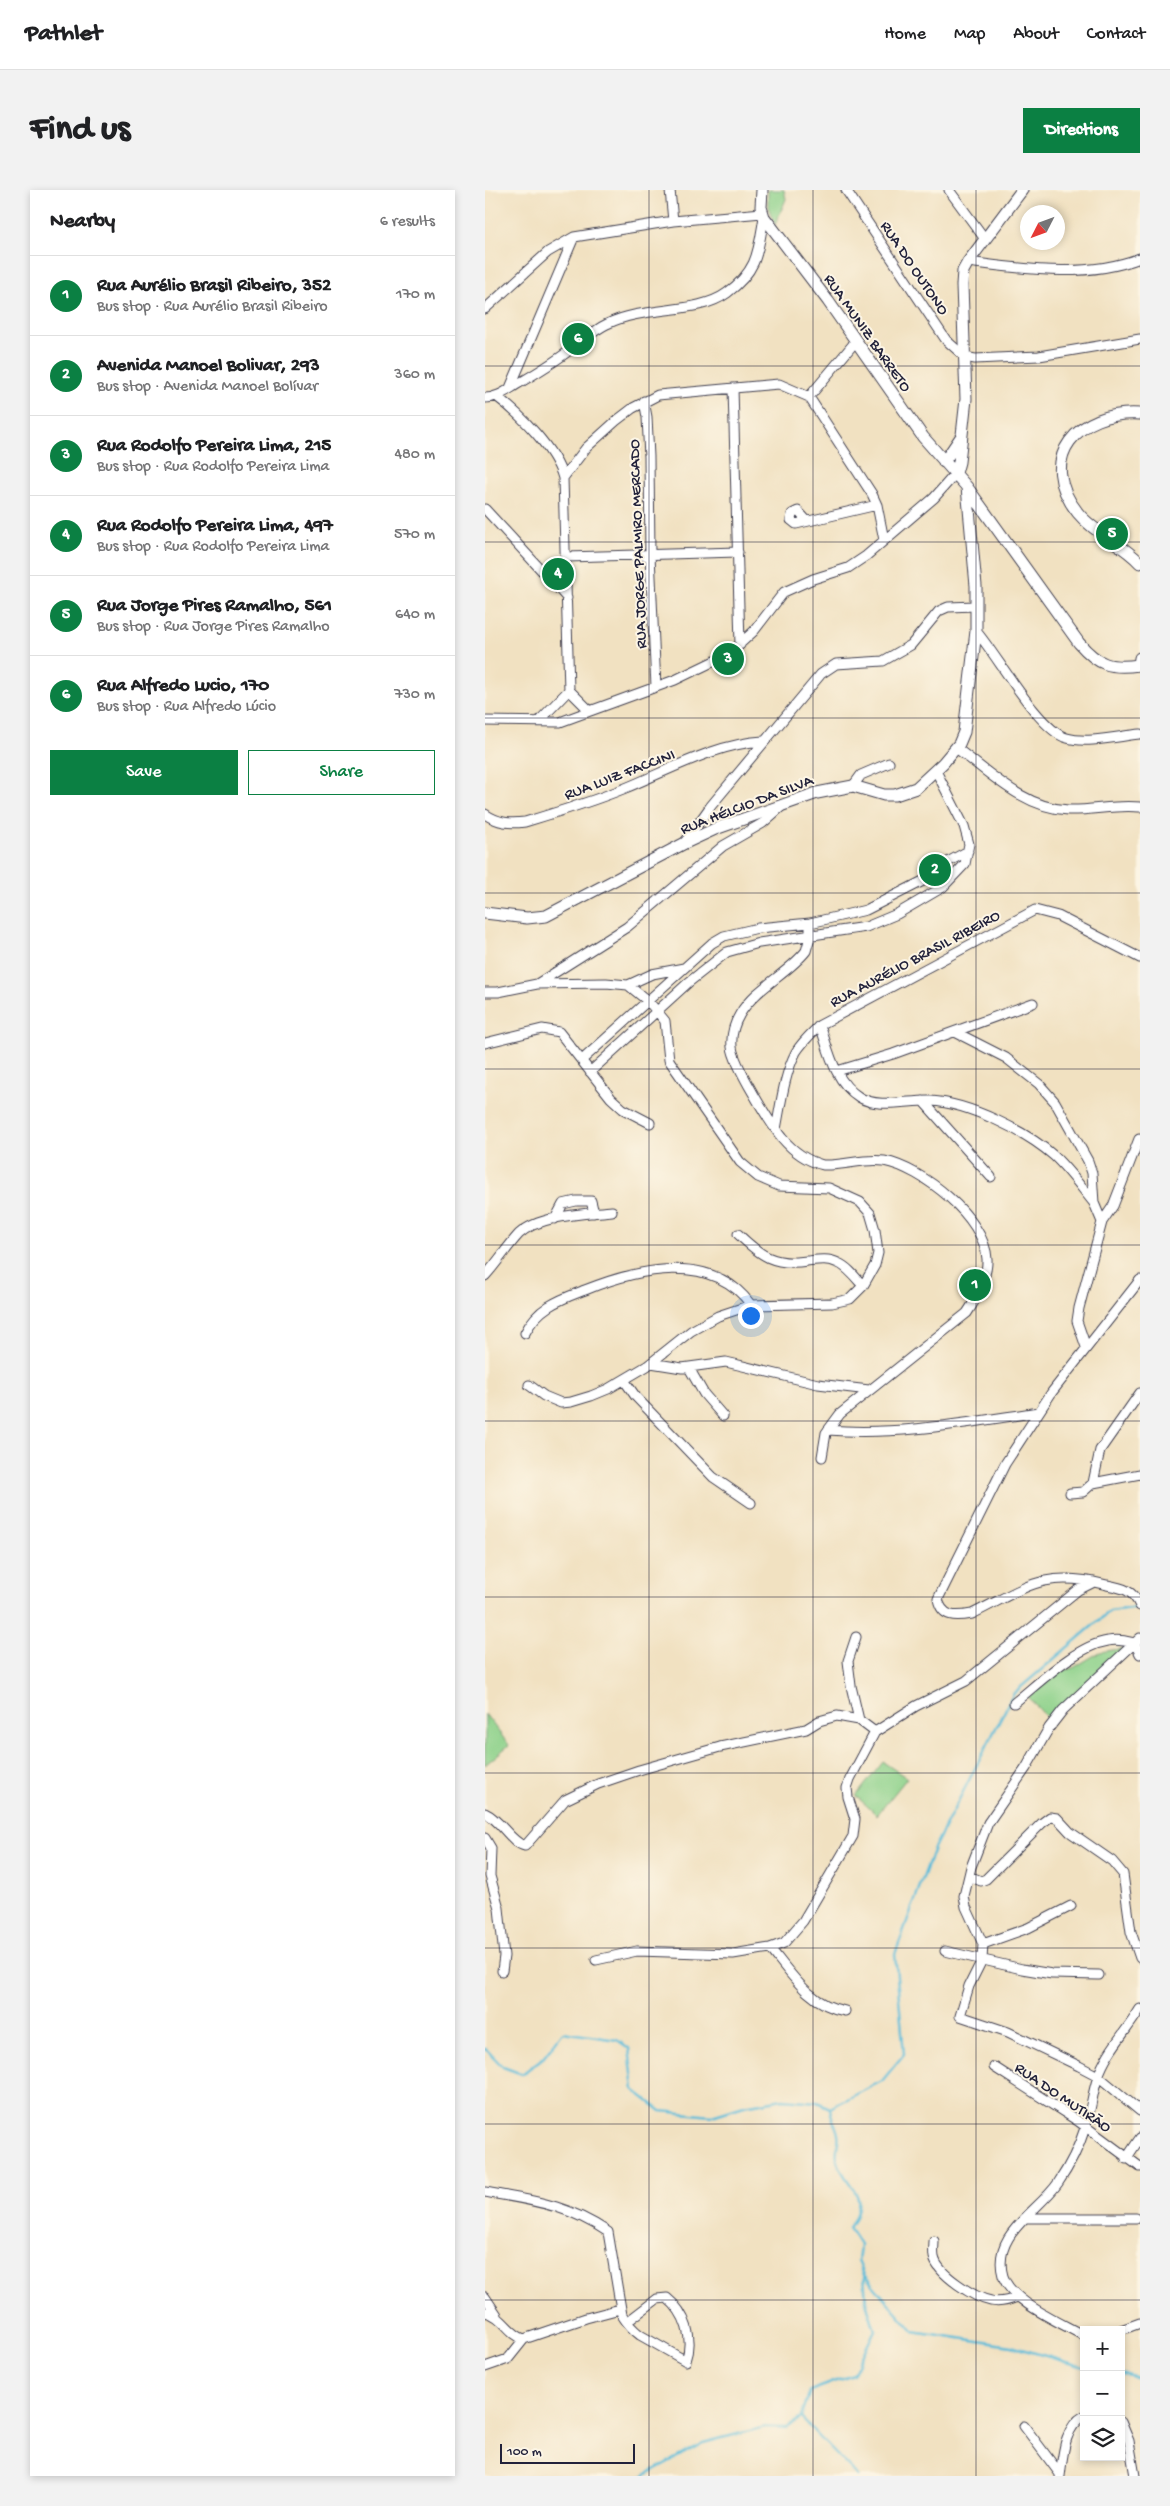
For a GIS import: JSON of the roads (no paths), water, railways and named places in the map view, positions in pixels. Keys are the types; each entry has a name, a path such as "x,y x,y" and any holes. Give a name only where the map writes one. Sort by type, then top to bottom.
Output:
{"street":[{"path":"670,190 673,221"},
{"path":"489,399 547,367 602,326 615,320 637,312 703,304 727,293 749,271 758,256 763,215 762,190"},
{"name":"RUA DO OUTONO","path":"847,190 946,340 965,357"},
{"path":"949,190 985,239"},
{"path":"485,721 540,720 560,722 706,667 740,645 784,592 804,582 848,568 934,498 956,473 959,462 966,399 963,271 1022,190"},
{"path":"485,309 548,252 573,237 673,221 763,215"},
{"name":"RUA MUNIZ BARRETO","path":"763,215 857,341 923,437 967,486 1089,656 1107,666 1140,663"},
{"path":"511,388 532,332 573,237"},
{"path":"968,262 1065,271 1111,267 1140,258"},
{"path":"965,357 975,359 1039,356 1140,340"},
{"path":"809,397 857,341"},
{"path":"563,478 571,465 603,432 644,401 658,395 779,384 809,397 865,482 877,505 884,540"},
{"path":"733,388 740,645"},
{"path":"489,399 508,405 554,457 563,478 567,557 569,690 590,711"},
{"name":"RUA JORGE PALMIRO MERCADO","path":"644,401 647,417 649,457 650,555 656,687"},
{"path":"1140,414 1113,415 1088,424 1079,430 1067,443 1062,466 1062,478 1067,496 1080,515 1109,540 1125,548 1140,563"},
{"path":"944,462 962,436"},
{"path":"967,486 977,631 964,732 956,748 1018,794 1035,802 1066,810 1140,807"},
{"path":"807,521 877,505"},
{"path":"485,509 567,598"},
{"path":"567,557 738,552"},
{"path":"685,843 710,806 763,741 809,686 828,669 842,663 883,661 911,645 939,611 948,607 976,606"},
{"path":"977,631 1038,715 1058,735 1075,740 1140,734"},
{"path":"540,720 569,690"},
{"name":"RUA LUIZ FACCINI","path":"485,814 493,819 511,824 525,822 622,790 724,748 743,742 763,741"},
{"name":"RUA HÉLCIO DA SILVA","path":"485,913 527,918 546,916 715,829 830,789 853,786 885,795 895,795 916,788 956,748"},
{"path":"853,786 861,775 889,763"},
{"path":"590,1072 689,982 727,952 759,943 810,937 866,926 905,910 937,891 957,874 965,864 968,851 968,837 936,770"},
{"path":"537,984 627,927 723,846 763,823 782,806"},
{"path":"582,1060 649,1002 712,943 724,936 758,928 810,923 880,904 923,881 944,864 968,851"},
{"name":"RUA AURÉLIO BRASIL RIBEIRO","path":"1094,1203 1055,1157 1016,1131 968,1109 943,1102 867,1100 847,1087 837,1071 819,1025 1035,910 1058,916 1140,958"},
{"path":"810,923 810,937 806,951 741,1012 732,1034 732,1047 736,1062 776,1129 795,1151 813,1162 834,1166 868,1160 899,1165 951,1198 977,1231 985,1248 987,1260 986,1270 971,1306 950,1327 840,1414 828,1430 822,1456"},
{"path":"628,986 653,974 685,968"},
{"path":"485,992 498,992 537,984 606,983 628,986 649,1002 665,1021 669,1060 739,1162 750,1172 767,1181 789,1187 829,1188 850,1196 868,1210 874,1225 878,1253 875,1265 861,1289 850,1299 839,1302 751,1305 710,1320 691,1331 651,1363 624,1380 608,1389 571,1402 555,1401 529,1385"},
{"path":"837,1071 955,1032 1033,1003"},
{"path":"776,1129 784,1087 793,1060 802,1043 819,1025"},
{"path":"485,1043 542,1028 559,1032 611,1098 623,1109 651,1123"},
{"path":"955,1032 1017,1066 1039,1084 1055,1102 1088,1160 1092,1172 1094,1203 1103,1222"},
{"path":"923,1101 991,1177"},
{"path":"1086,1347 1079,1332 1077,1321 1079,1308 1103,1222 1113,1206 1139,1139"},
{"path":"555,1219 563,1204 576,1200 591,1201 594,1214"},
{"path":"485,1276 519,1234 532,1225 555,1219 612,1211"},
{"path":"738,1234 764,1257 780,1262 791,1264 825,1260 836,1262 845,1267 861,1289"},
{"path":"525,1333 536,1315 550,1306 611,1280 653,1270 693,1271 710,1275 737,1289 751,1305"},
{"path":"1140,1280 1052,1392 1005,1464 973,1531 940,1592 939,1604 946,1614 961,1616 972,1614 1044,1580 1074,1578 1131,1591 1140,1606"},
{"path":"651,1363 673,1368 689,1368 726,1362 818,1384 869,1390"},
{"path":"689,1368 704,1394 723,1416"},
{"path":"624,1380 636,1397 713,1477 751,1503"},
{"path":"1093,1483 1100,1450 1140,1393"},
{"path":"828,1430 857,1432 946,1426 1039,1412"},
{"path":"1070,1493 1083,1492 1093,1483 1140,1474"},
{"path":"596,1960 637,1951 733,1954 770,1948 784,1943 798,1928 853,1836 855,1819 847,1788 875,1732 916,1706 958,1686 1078,1590 1094,1582"},
{"path":"855,1637 848,1661 851,1686 859,1720"},
{"path":"1014,1703 1087,1648 1108,1640 1138,1641"},
{"path":"1138,1641 1140,1654"},
{"path":"1138,1641 1063,1710 1049,1728 988,1823 964,1896 966,1908 983,1944 982,1960 969,1986 960,2016 1004,2031 1098,2076 1140,2111"},
{"path":"485,1813 491,1816 517,1843 525,1846 565,1800 598,1784 667,1761 751,1740 806,1729 819,1721 837,1716 859,1720 875,1732"},
{"path":"969,1876 981,1881 986,1879 1042,1823 1050,1817 1057,1818 1070,1832 1112,1861 1123,1874 1131,1932 1140,1958"},
{"path":"485,1838 491,1848 490,1876 499,1908 504,1956 502,1971"},
{"path":"983,1944 1041,1923 1071,1906"},
{"path":"770,1948 817,2001 830,2008 845,2011"},
{"path":"945,1950 1043,1973 1099,1976"},
{"path":"1080,2334 1017,2297 1003,2276 1001,2255 1005,2242 1025,2218 1047,2198 1059,2182 1086,2127 1098,2076 1106,2060 1139,2013"},
{"name":"RUA DO MUTIRÃO","path":"994,2066 1086,2127 1126,2159 1140,2167"},
{"path":"1126,2159 1140,2138"},
{"path":"485,2192 547,2203 584,2216 608,2232 620,2309 627,2322 640,2334 686,2360 691,2339 678,2310 667,2298 657,2299 627,2322"},
{"path":"1025,2218 1136,2218"},
{"path":"934,2242 934,2258 937,2265 959,2285 981,2299 1007,2302 1017,2297"},
{"path":"485,2298 497,2316 522,2338"},
{"path":"485,2367 508,2359 522,2338 620,2309"},
{"path":"485,2312 497,2316"},
{"path":"1125,2329 1140,2323"},
{"path":"1060,2475 1069,2432 1080,2418"},
{"path":"1024,2426 1060,2475"},
{"path":"1125,2432 1129,2441 1135,2476"}],"waterway":[{"path":"830,2108 882,2081 904,2054 895,1954 934,1848 1014,1693 1110,1611 1139,1607"},
{"path":"485,2048 503,2067 522,2074 544,2057 563,2032 617,2040 629,2048 634,2090 661,2111 712,2116 744,2106 783,2099 817,2102 830,2108 838,2137 837,2158 845,2177 858,2197 856,2215 849,2228 860,2245 858,2261 864,2275 866,2302 875,2330 853,2375 810,2391 801,2418"},
{"path":"865,2276 913,2331 1011,2346 1080,2366"},
{"path":"1125,2375 1140,2378"},
{"path":"801,2418 857,2476"},
{"path":"643,2476 703,2443 765,2427 786,2428 801,2418"}],"place":[{"name":"Rua Alfredo Lucio, 170","path":"578,339"},
{"name":"Rua Jorge Pires Ramalho, 561","path":"1112,534"},
{"name":"Rua Rodolfo Pereira Lima, 497","path":"558,574"},
{"name":"Rua Rodolfo Pereira Lima, 215","path":"728,659"},
{"name":"Avenida Manoel Bolivar, 293","path":"935,870"},
{"name":"Rua Aurélio Brasil Ribeiro, 352","path":"975,1285"}]}
